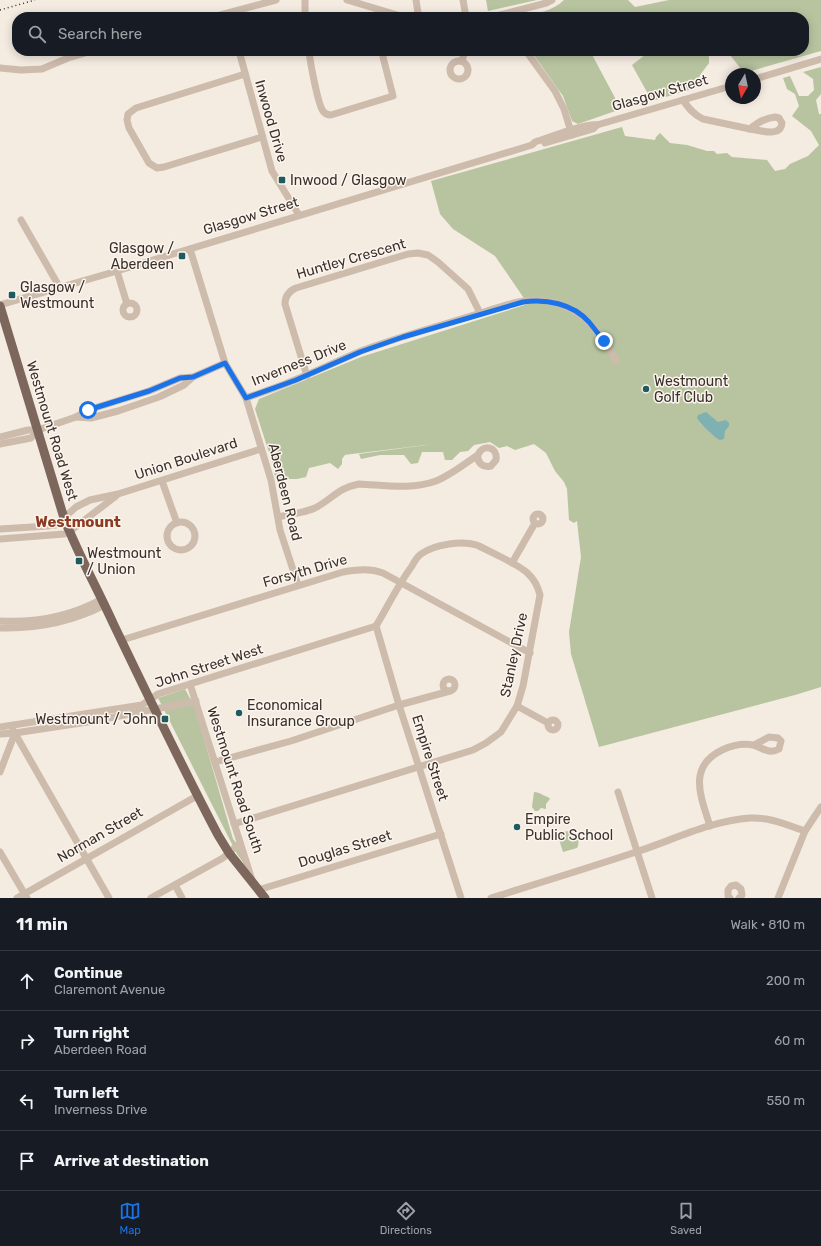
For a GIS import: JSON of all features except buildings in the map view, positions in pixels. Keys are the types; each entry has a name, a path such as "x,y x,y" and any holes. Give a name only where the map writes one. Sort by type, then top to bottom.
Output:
{"main road":[{"name":"Westmount Road West","path":"0,306 69,532 136,670"},
{"name":"Westmount Road South","path":"136,670 197,796 229,853 265,898"}],"street":[{"path":"238,12 276,0"},
{"path":"305,0 305,12"},
{"path":"347,0 384,12"},
{"path":"416,0 418,12"},
{"path":"463,0 465,12"},
{"path":"521,12 552,0"},
{"path":"0,68 21,70 42,69 75,56"},
{"name":"Inwood Drive","path":"240,56 272,171 299,215"},
{"path":"310,56 322,109 327,115 331,116 393,96 383,56"},
{"path":"462,61 464,56"},
{"path":"530,56 555,91 564,109 571,133"},
{"path":"761,77 821,59"},
{"path":"245,74 136,108 128,114 128,124 148,163 157,168 262,137"},
{"name":"Glasgow Street","path":"0,306 532,144 536,146 571,133 592,129 596,125 725,88"},
{"path":"683,100 691,111 703,119 750,128"},
{"path":"20,220 60,288"},
{"name":"Aberdeen Road","path":"190,249 225,363 246,398 271,480 280,530 298,586"},
{"name":"Huntley Crescent","path":"307,376 285,304 290,291 296,288 408,254 418,253 428,255 438,262 468,289 476,302 480,313"},
{"path":"117,271 127,304"},
{"name":"Inverness Drive","path":"246,398 307,376 367,349 480,313 534,300 558,304 581,314 604,341 616,361"},
{"path":"0,437 28,430 38,430 76,417 88,410 149,391 180,378 193,377 225,363"},
{"path":"0,444 31,438 38,430"},
{"name":"Union Boulevard","path":"0,529 56,525 76,507 90,500 118,494 162,481 261,449"},
{"path":"278,517 314,508 344,488 359,484 410,486 429,483 444,477 478,455"},
{"path":"162,481 177,522"},
{"name":"Union Boulevard","path":"0,539 62,535 69,532 118,494"},
{"path":"177,522 183,522 190,526 195,534 195,539 192,546 183,551 178,551 172,548 167,540 167,531 172,524 177,522"},
{"path":"512,563 535,523"},
{"name":"Stanley Drive","path":"234,824 473,750 501,732 517,706 524,686 540,595 538,585 528,573 478,546 453,543 432,547 420,555 401,582 376,626"},
{"name":"Forsyth Drive","path":"122,640 343,572 363,569 375,570 401,582 530,653"},
{"path":"0,621 18,622 52,618 104,602"},
{"path":"0,628 31,627 61,623 90,613 104,602"},
{"name":"John Street West","path":"0,727 142,705 158,694 376,626"},
{"name":"Empire Street","path":"376,626 461,898"},
{"name":"Westmount Road South","path":"190,684 240,843 258,891"},
{"path":"215,762 291,741 400,705 450,691"},
{"name":"John Street West","path":"0,734 94,721 196,702"},
{"path":"517,706 548,723"},
{"path":"11,726 109,898"},
{"path":"0,772 15,733"},
{"path":"710,826 700,790 700,775 702,768 706,761 724,749 741,744 754,745"},
{"path":"618,792 652,898"},
{"name":"Norman Street","path":"17,898 26,896 86,858 197,796"},
{"path":"778,898 805,831 821,808"},
{"path":"491,898 636,852 710,826 738,820 763,818 777,821 805,831"},
{"name":"Douglas Street","path":"258,891 441,834"},
{"path":"151,898 229,853 240,843"},
{"path":"0,852 26,896"},
{"path":"175,885 182,898"},
{"path":"730,898 728,896 728,890 733,886 740,887 743,897"}],"green space":[{"path":"486,0 537,0 488,11"},
{"path":"564,0 628,0 635,7 669,0 821,0 821,51 809,54 809,12 542,12 555,7"},
{"path":"535,56 593,56 621,109 578,124 572,121 563,96"},
{"path":"644,56 709,56 709,63 700,75 696,88 652,101 632,65"},
{"path":"731,56 804,56 761,68 740,68"},
{"path":"821,67 821,94 816,100 819,114 821,114 821,687 599,747 571,654 569,632 581,557 577,521 574,523 569,520 567,489 564,482 555,471 546,453 534,444 515,450 507,446 499,448 490,442 474,445 468,451 460,452 452,460 445,460 443,452 422,452 418,463 411,464 404,455 380,455 361,459 359,454 434,444 344,455 342,464 338,469 330,463 309,468 306,477 297,479 276,479 274,473 275,471 255,409 259,399 361,357 528,304 495,256 453,229 440,214 431,181 622,127 625,136 655,140 660,133 670,143 687,145 707,151 714,151 717,154 727,153 732,157 767,160 775,171 785,169 790,164 808,156 819,145 811,131 792,116 799,106 795,94 787,89 783,78 790,76 799,96 808,96 814,90 813,79 803,72"},
{"path":"185,689 195,708 233,839 242,850 246,866 237,854 158,698"},
{"path":"534,792 540,793 550,799 546,804 546,809 541,808 538,811 535,811 532,807"},
{"path":"574,830 578,841 577,848 563,852 557,833"}],"water":[{"path":"706,412 718,422 726,420 729,423 729,426 725,431 724,439 720,440 704,427 697,418 698,415"}],"railway":[{"path":"0,10 35,0"}],"place":[{"name":"Inwood / Glasgow","path":"282,180"},
{"name":"Glasgow / Aberdeen","path":"182,256"},
{"name":"Glasgow / Westmount","path":"12,295"},
{"name":"Westmount Golf Club","path":"646,389"},
{"name":"Westmount / Union","path":"79,561"},
{"name":"Economical Insurance Group","path":"239,713"},
{"name":"Westmount / John","path":"165,719"},
{"name":"Empire Public School","path":"517,827"}],"district":[{"name":"Westmount","path":"78,522"}],"route":[{"path":"88,410 149,391 180,378 193,377 225,363 246,398 296,380 360,352 403,337 480,313 523,302 540,300 568,307 581,314 604,341"}]}
